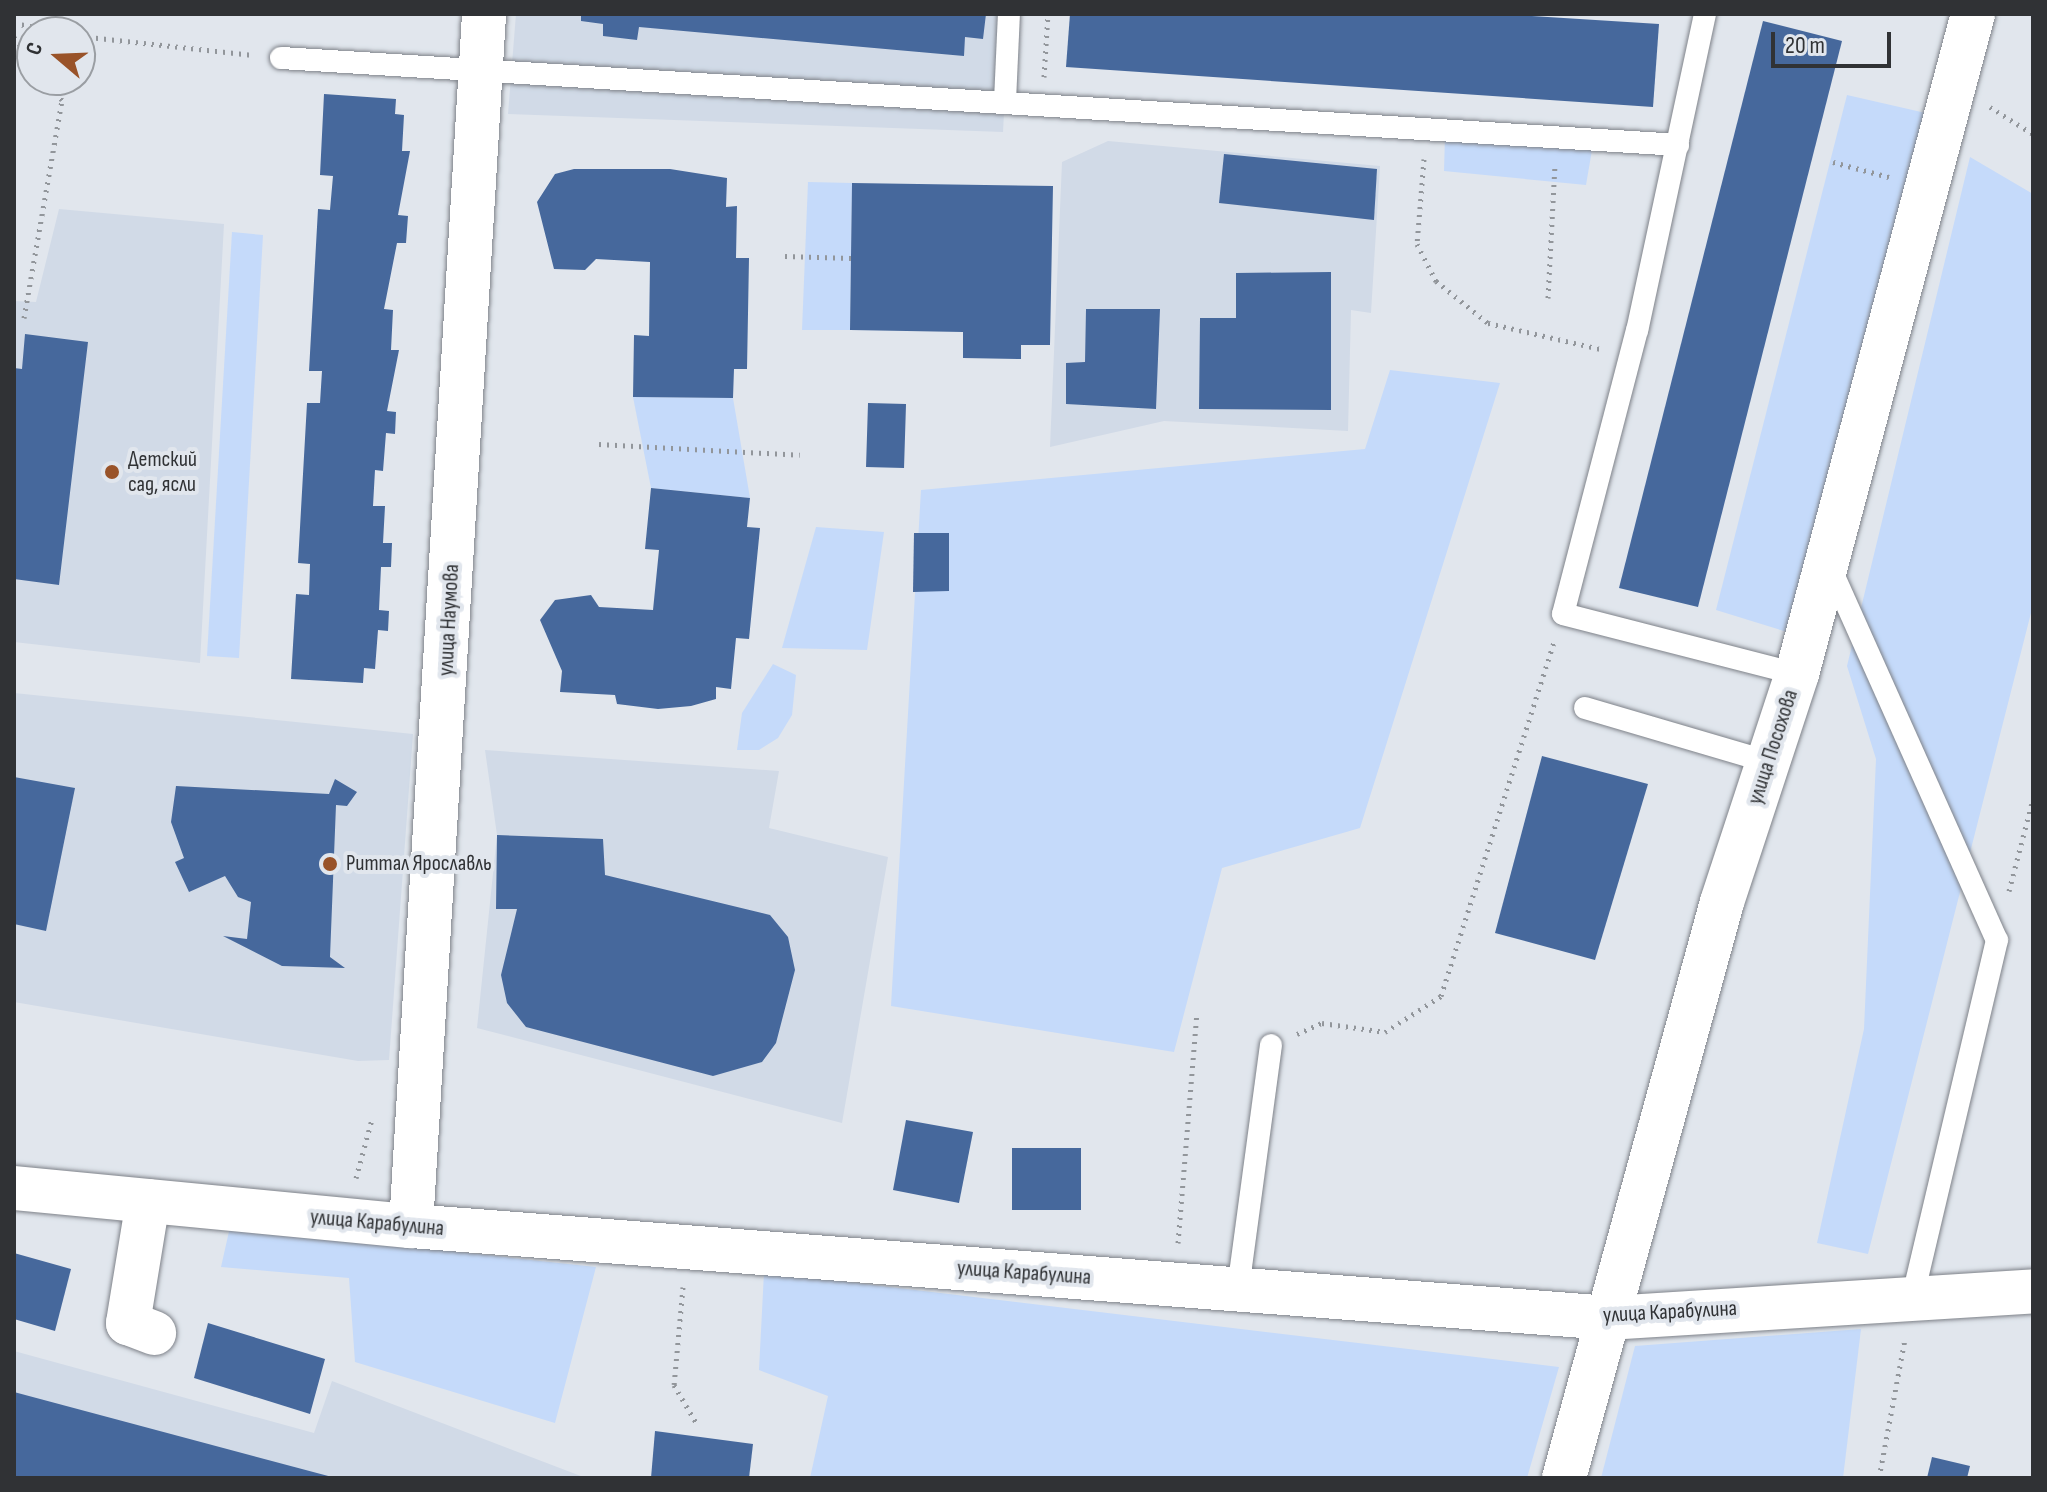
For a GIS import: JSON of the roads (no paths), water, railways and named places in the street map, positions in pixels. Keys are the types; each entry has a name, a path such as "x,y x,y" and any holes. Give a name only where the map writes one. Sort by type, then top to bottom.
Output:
{"street":[{"name":"улица Наумова","path":"411,1226 484,14"},
{"name":"улица Посохова","path":"1564,1478 1768,762 1797,674 1973,14"},
{"name":"улица Карабулина","path":"14,1188 411,1226 1609,1318 1913,1295 2033,1291"},
{"path":"148,1201 128,1323 154,1333"}],"lane":[{"path":"1005,101 1009,14"},
{"path":"1705,14 1630,355 1563,614 1797,674"},
{"path":"281,58 1005,101 1427,134 1555,137 1678,145"},
{"path":"1827,560 1997,940 1913,1295"},
{"path":"1585,708 1768,762"},
{"path":"1238,1289 1271,1045"}],"place":[{"name":"Детский сад, ясли","path":"112,472"},
{"name":"Риттал Ярославль","path":"330,864"}]}
